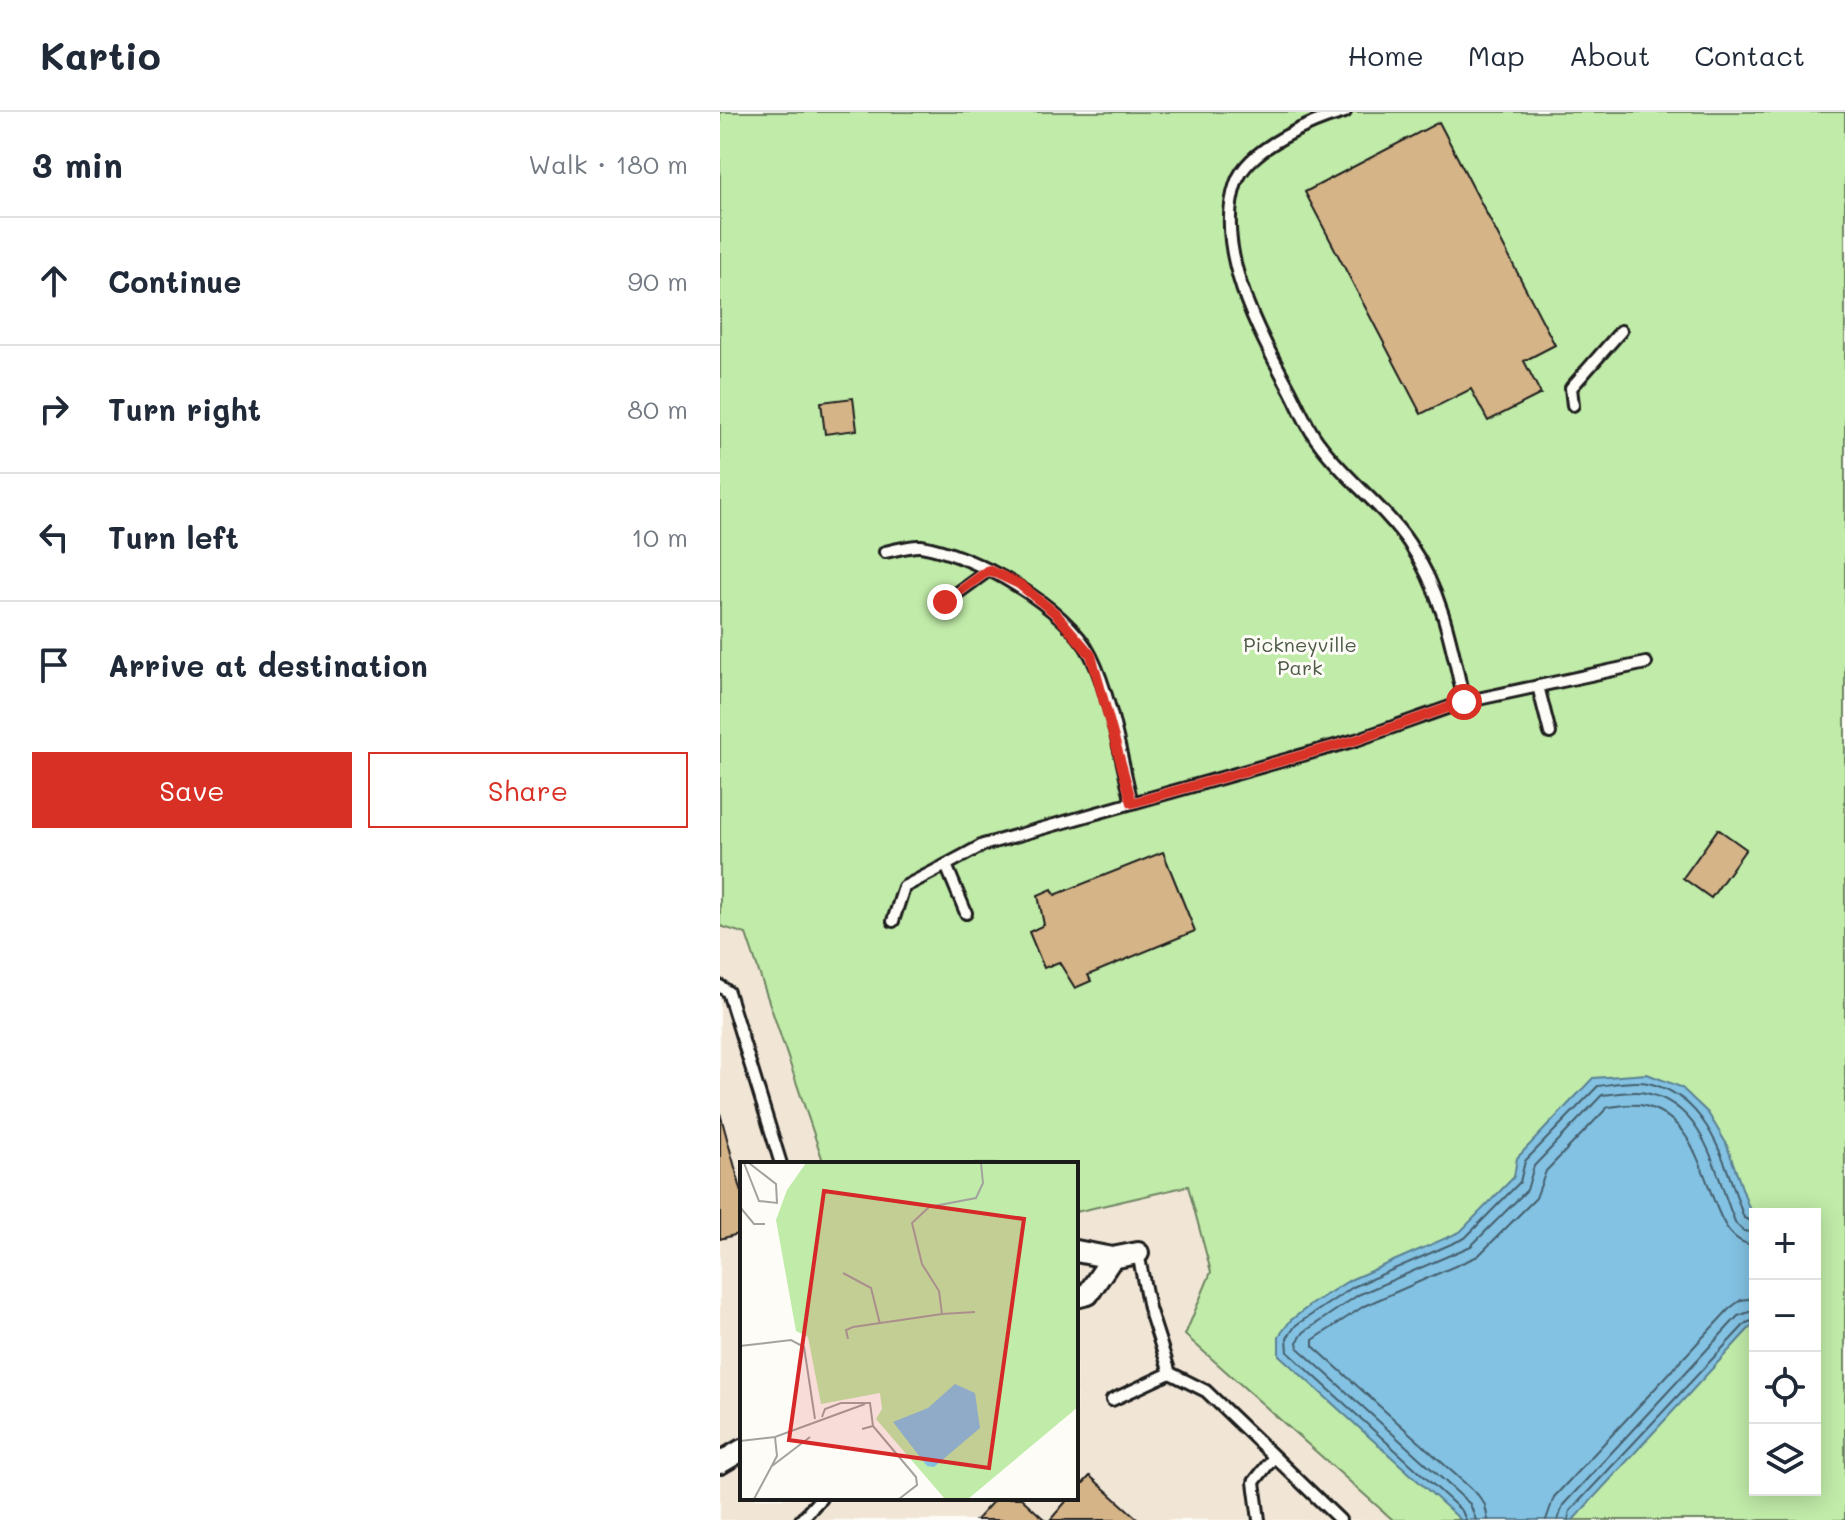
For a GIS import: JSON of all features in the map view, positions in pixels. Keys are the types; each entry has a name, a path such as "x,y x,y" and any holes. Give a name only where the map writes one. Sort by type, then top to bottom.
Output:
{"street":[{"path":"1078,1251 1112,1258 1138,1253"},
{"path":"1078,1296 1088,1294 1112,1258"},
{"path":"720,1463 740,1451"}],"lane":[{"path":"1345,112 1311,121 1265,149 1236,181 1230,221 1237,273 1257,329 1318,442 1407,541 1430,577 1447,622 1464,702"},
{"path":"1573,405 1571,388 1621,331"},
{"path":"885,552 918,545 956,554 1019,584 1055,613 1091,655 1132,803"},
{"path":"945,602 989,570"},
{"path":"893,921 904,887 983,845 1356,740 1464,702 1646,663"},
{"path":"1538,686 1550,733"},
{"path":"946,865 966,913"},
{"path":"720,986 728,992 780,1162"},
{"path":"1138,1253 1149,1308 1170,1373 1206,1391 1340,1520"},
{"path":"1112,1400 1170,1373"},
{"path":"1259,1520 1254,1482 1273,1458"},
{"path":"801,1520 819,1500"}],"shaded area":[{"path":"720,926 746,934 823,1162 740,1162 740,1500 1078,1500 1078,1212 1188,1185 1211,1272 1185,1335 1393,1520 720,1520"}],"green space":[{"name":"Pickneyville Park","path":"720,112 1845,112 1845,1520 1393,1520 1185,1335 1211,1272 1188,1186 1078,1212 1078,1162 823,1162 746,934 720,926"}],"water":[{"path":"1647,1074 1681,1087 1708,1113 1726,1143 1749,1208 1749,1329 1573,1520 1461,1520 1279,1355 1279,1336 1291,1320 1350,1280 1460,1232 1514,1177 1517,1158 1593,1078"}],"building":[{"path":"1439,122 1555,345 1524,361 1541,394 1488,421 1471,389 1421,414 1305,192"},
{"path":"853,398 857,430 825,434 821,402"},
{"path":"1718,829 1746,849 1711,898 1683,878"},
{"path":"1163,852 1195,931 1088,975 1091,981 1075,988 1059,962 1044,968 1029,932 1044,925 1038,895 1052,889 1055,895"},
{"path":"720,1113 740,1186 740,1234 720,1239"},
{"path":"1090,1476 1139,1520 1050,1520 1067,1500 1078,1500 1078,1489"},
{"path":"994,1500 1023,1500 1045,1520 976,1520"}],"route":[{"path":"945,602 989,570 1019,584 1055,613 1091,655 1132,803 1356,740 1464,702"}]}
